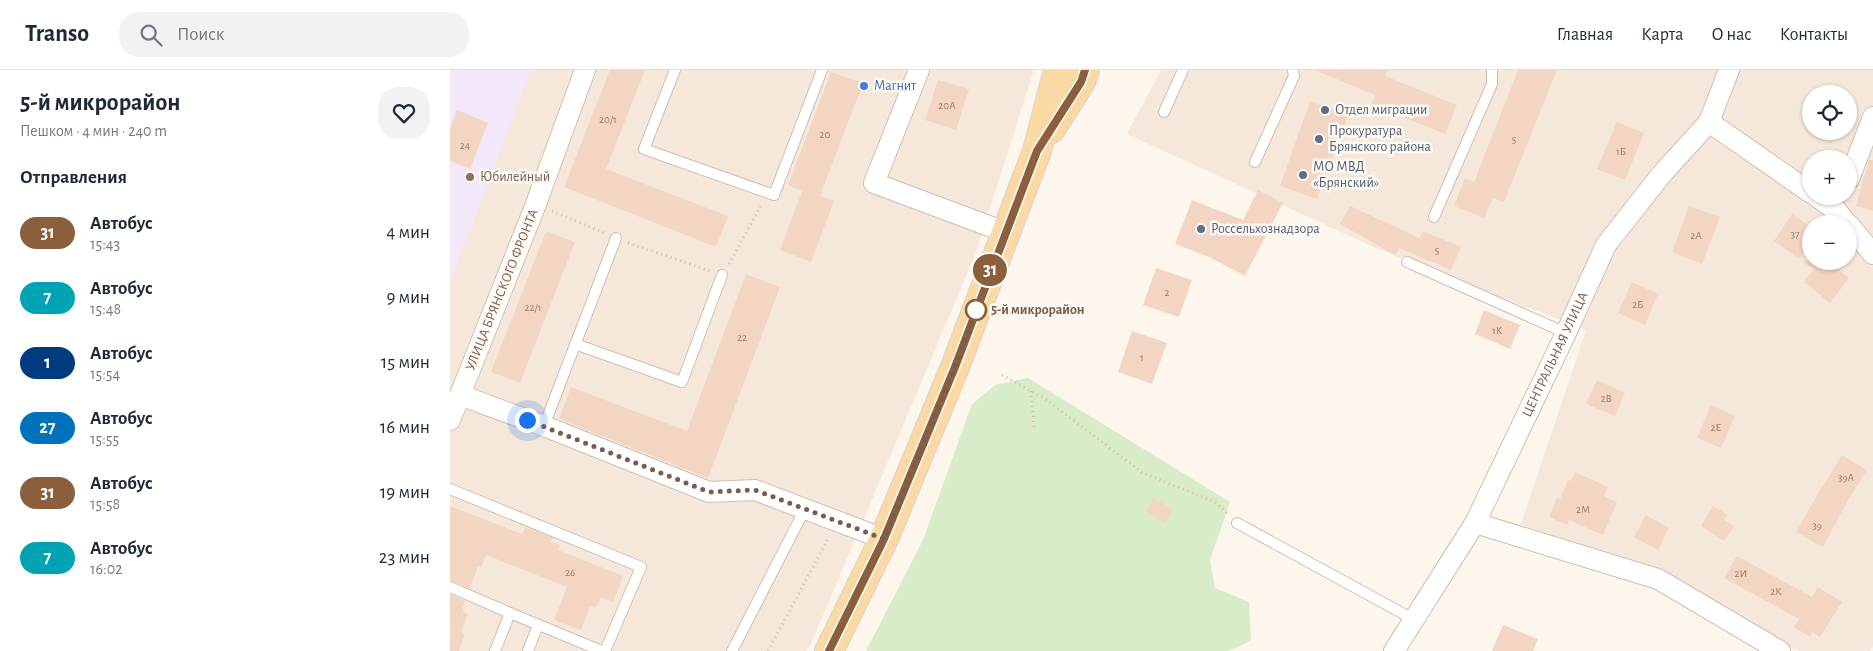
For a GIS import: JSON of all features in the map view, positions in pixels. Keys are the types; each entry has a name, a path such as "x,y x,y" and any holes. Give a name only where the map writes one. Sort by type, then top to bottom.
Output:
{"main road":[{"path":"829,651 884,539 955,367 1037,151 1058,70"},
{"path":"1037,151 1081,82 1085,70"}],"street":[{"name":"УЛИЦА БРЯНСКОГО ФРОНТА","path":"450,420 536,204 585,70"},
{"name":"ЦЕНТРАЛЬНАЯ УЛИЦА","path":"1394,651 1475,523 1606,245 1661,175 1709,122 1729,70"},
{"path":"916,71 874,183 1005,232"},
{"path":"1857,158 1873,117"},
{"path":"1709,122 1802,187"},
{"path":"1830,205 1844,214 1873,254"},
{"path":"460,396 544,426 709,492 755,490 884,539"},
{"path":"1475,523 1658,579 1780,651"}],"lane":[{"path":"675,70 644,149 774,195 822,70"},
{"path":"1164,112 1182,70"},
{"path":"1255,162 1294,76 1293,70"},
{"path":"1434,217 1492,84 1492,70"},
{"path":"544,426 616,238"},
{"path":"1407,262 1566,333"},
{"path":"575,344 682,382 722,276"},
{"path":"450,490 640,566 603,651 450,587"},
{"path":"732,651 805,509"},
{"path":"1237,523 1413,619"},
{"path":"495,651 510,613"},
{"path":"528,651 538,625"}],"path":[{"path":"722,276 768,193"},
{"path":"1002,375 1044,398 1143,472 1215,502 1237,523"},
{"path":"1031,391 1034,427"},
{"path":"768,651 837,521"}],"shaded area":[{"path":"450,70 1034,70 975,255 811,644 806,651 450,651"},
{"name":"Юбилейный","path":"450,70 531,70 450,283"},
{"path":"1161,70 1873,70 1873,647 1870,651 1799,651 1521,524 1586,330 1378,249 1127,134"}],"green space":[{"path":"1028,378 1230,502 1210,560 1215,588 1249,602 1251,641 1228,651 866,651 923,540 972,404 995,385"}],"building":[{"path":"610,70 645,70 606,169 728,216 716,247 564,187"},
{"path":"1315,70 1388,70 1385,76 1457,105 1445,134 1372,104 1375,95"},
{"path":"1518,70 1557,70 1504,202 1493,198 1484,218 1454,206 1465,178 1474,182"},
{"path":"831,72 863,83 820,196 834,201 811,262 780,250 802,191 788,185"},
{"path":"938,80 969,89 956,130 925,120"},
{"path":"1310,101 1348,115 1317,199 1280,186"},
{"path":"457,110 488,123 470,169 450,161 450,128"},
{"path":"1617,122 1644,133 1625,180 1597,169"},
{"path":"1869,160 1873,160 1873,211 1856,206"},
{"path":"1258,190 1283,203 1245,276 1209,257 1175,244 1192,200 1243,220"},
{"path":"1350,206 1420,238 1423,231 1461,247 1451,270 1399,248 1395,255 1340,224"},
{"path":"1689,206 1720,217 1702,264 1672,252"},
{"path":"1792,214 1802,221 1802,255 1799,259 1774,241"},
{"path":"546,231 575,242 520,383 491,372"},
{"path":"1156,268 1192,280 1179,317 1143,305"},
{"path":"1813,270 1839,270 1849,278 1830,303 1804,282"},
{"path":"746,274 780,287 708,478 559,419 571,387 687,431"},
{"path":"1632,282 1658,294 1645,325 1618,313"},
{"path":"1484,310 1520,325 1510,349 1475,334"},
{"path":"1132,331 1167,343 1152,384 1118,372"},
{"path":"1597,380 1625,393 1615,416 1586,404"},
{"path":"1711,405 1735,416 1721,448 1697,438"},
{"path":"1842,455 1867,470 1849,498 1823,547 1796,532"},
{"path":"1575,472 1608,487 1604,496 1617,502 1603,535 1569,520 1567,525 1549,517 1557,498 1560,499 1568,480 1571,481"},
{"path":"1154,498 1173,510 1164,523 1146,511"},
{"path":"450,506 522,534 525,527 553,538 551,542 560,545 558,550 623,576 613,602 601,597 596,608 590,606 581,630 554,620 567,587 486,555 481,567 478,566 470,588 450,580"},
{"path":"1713,506 1728,515 1724,520 1734,526 1724,541 1701,526"},
{"path":"1646,515 1669,528 1658,550 1634,537"},
{"path":"1737,556 1812,597 1818,587 1842,602 1820,637 1812,632 1810,637 1794,627 1799,619 1724,578"},
{"path":"450,594 465,601 462,611 468,614 461,632 465,633 459,651 450,651"},
{"path":"1503,625 1538,639 1533,651 1492,651"}],"bus line":[{"name":"31","path":"829,651 884,539 955,367 1024,181 1037,151 1081,82 1085,70"}],"place":[{"name":"Магнит","path":"864,86"},
{"name":"Отдел миграции","path":"1325,110"},
{"name":"Прокуратура Брянского района","path":"1319,139"},
{"name":"МО МВД «Брянский»","path":"1303,175"},
{"name":"Юбилейный","path":"470,177"},
{"name":"Россельхознадзора","path":"1201,229"},
{"name":"5-й микрорайон","path":"976,310"}],"route":[{"path":"527,420 709,492 755,490 884,539 955,367 976,310"}]}
